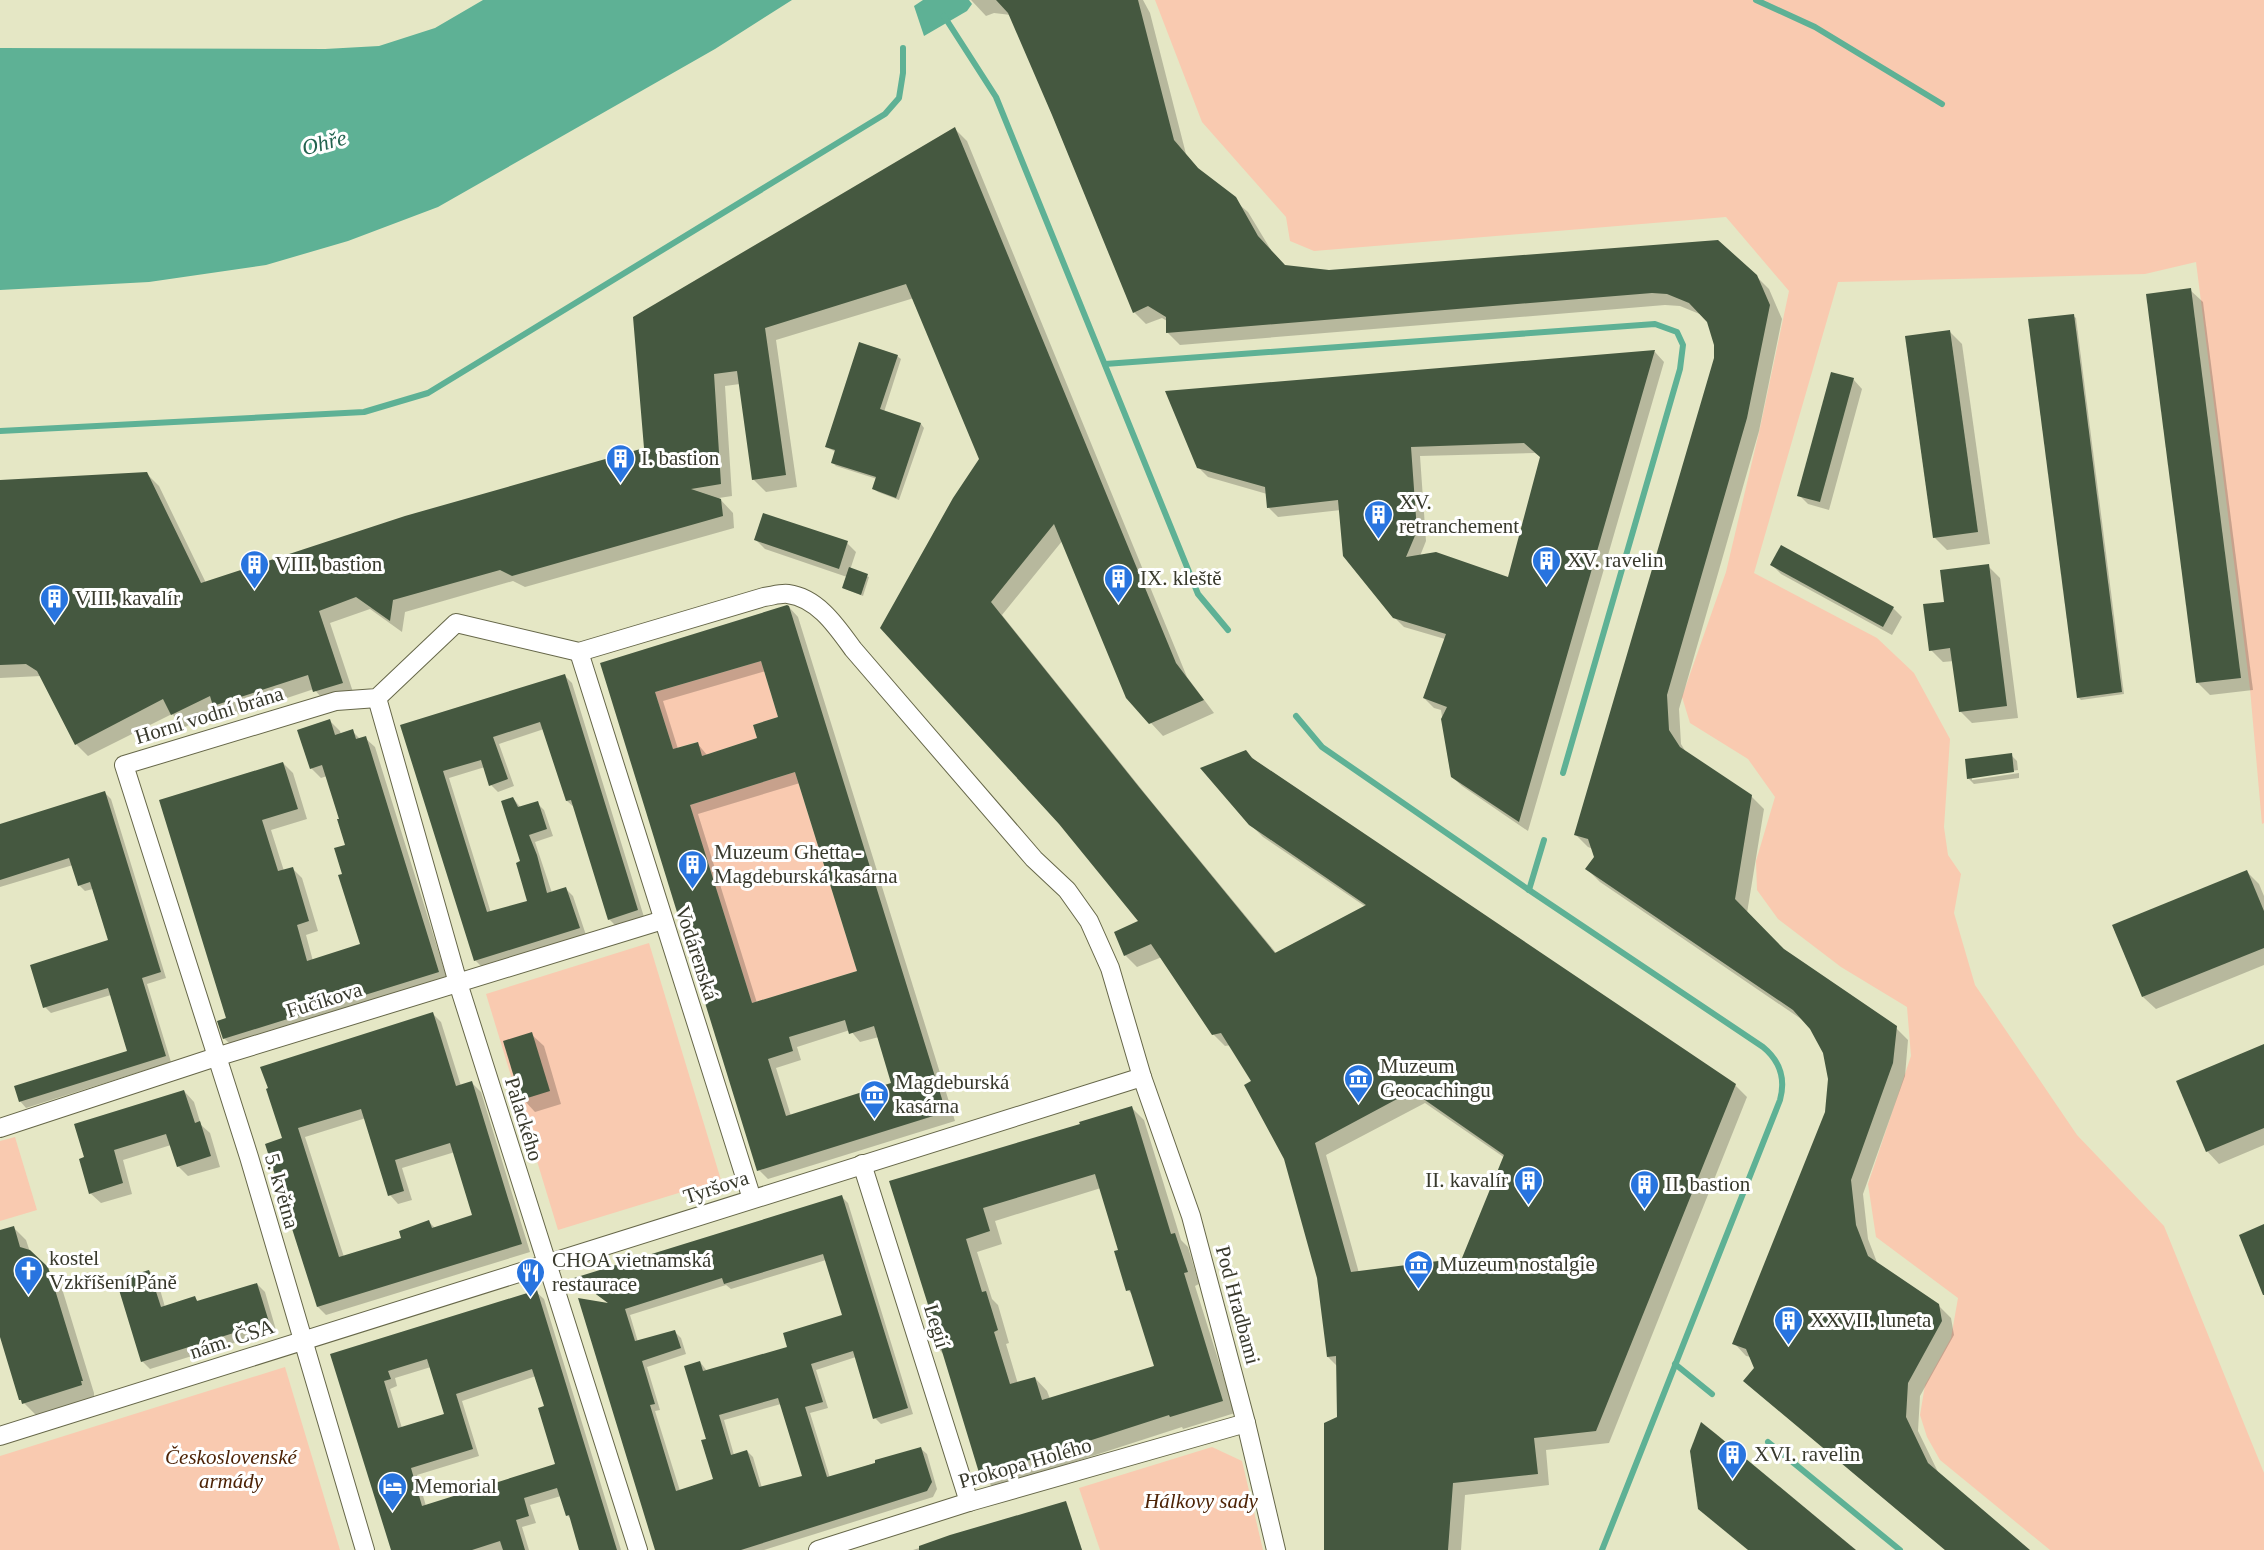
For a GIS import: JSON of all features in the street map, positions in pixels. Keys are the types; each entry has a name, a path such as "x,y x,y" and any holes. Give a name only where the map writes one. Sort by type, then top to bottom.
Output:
{"street":[{"name":"Pod Hradbami","path":"579,652 764,597 788,594 808,602 827,614 854,649 1034,859 1067,891 1089,921 1110,968 1142,1077 1191,1216 1246,1423 1276,1550"},
{"path":"377,698 456,623 579,652"},
{"name":"Vodárenská","path":"579,652 752,1199"},
{"name":"Palackého","path":"377,698 458,983 638,1550"},
{"name":"Horní vodní brána","path":"216,1057 124,765 336,701 377,698"},
{"name":"Fučíkova","path":"0,1128 216,1057 663,920"},
{"name":"5. května","path":"216,1057 249,1156 303,1339"},
{"name":"Tyršova","path":"303,1339 547,1265 1142,1077"},
{"name":"Legií","path":"862,1164 969,1502"},
{"name":"nám. ČSA","path":"0,1436 303,1339 365,1550"},
{"name":"Prokopa Holého","path":"818,1550 969,1502 1246,1423"}],"green space":[{"path":"1155,0 2264,0 2264,823 2262,824 2250,689 2196,262 2145,274 1838,282 1754,573 1877,638 1914,673 1950,739 1944,827 1948,855 1961,874 1954,913 1975,985 2077,1135 2164,1226 2264,1473 2264,1550 2050,1550 1940,1460 1927,1437 1920,1415 1925,1385 1951,1338 1958,1298 1876,1237 1868,1184 1911,1056 1907,1007 1841,967 1778,919 1757,890 1756,861 1775,797 1748,759 1690,723 1682,697 1726,572 1789,291 1726,217 1314,251 1290,241 1286,217 1202,122"},
{"path":"761,661 778,717 753,725 757,738 702,756 697,742 673,749 655,692"},
{"path":"795,772 857,971 752,1003 690,805"},
{"path":"649,943 721,1180 558,1230 486,994"},
{"path":"15,1137 37,1210 0,1221 0,1141"},
{"name":"Československé armády","path":"285,1367 340,1550 0,1550 0,1456"},
{"name":"Hálkovy sady","path":"1212,1447 1242,1461 1263,1550 1100,1550 1079,1488"}],"water":[{"name":"Ohře","path":"483,0 792,0 715,49 438,207 348,241 266,265 149,282 0,290 0,48 325,49 379,46 435,28"},
{"path":"923,0 969,0 972,4 967,11 924,36 914,6"}],"building":[{"path":"996,0 1138,0 1174,140 1198,168 1236,197 1258,236 1285,265 1329,270 1718,240 1757,275 1770,305 1747,418 1667,695 1669,730 1680,747 1752,795 1735,899 1784,949 1897,1026 1893,1063 1851,1180 1856,1225 1868,1256 1939,1304 1942,1321 1908,1383 1906,1417 1928,1463 2030,1550 1945,1550 1743,1381 1754,1368 1746,1349 1732,1344 1825,1112 1828,1079 1823,1053 1810,1029 1793,1010 1585,869 1594,857 1588,839 1574,835 1714,358 1714,345 1707,322 1689,303 1667,294 1652,293 1166,333 1166,317 1148,306 1133,313 1008,13"},
{"path":"955,127 1176,663 1204,700 1149,724 1126,698 1054,524 991,602 1139,787 1275,953 1366,905 1249,825 1200,768 1246,750 1252,758 1736,1084 1596,1431 1534,1438 1538,1474 1453,1483 1448,1550 1324,1550 1324,1423 1337,1417 1336,1356 1327,1357 1317,1278 1284,1159 1244,1085 1251,1081 1221,1033 1212,1035 1151,944 1124,956 1114,932 1138,921 1059,824 880,628 953,498 979,459 906,284 765,328 786,475 752,480 737,371 714,374 721,484 691,489 721,499 723,516 512,576 500,570 393,600 390,621 356,597 319,611 343,683 313,692 308,675 213,706 210,696 171,715 163,699 75,745 37,671 26,664 0,665 0,480 147,472 201,583 405,516 644,448 633,317","holes":["1412,1091 1504,1155 1462,1258 1351,1272 1315,1143"]},
{"path":"2191,288 2241,678 2196,683 2146,294"},
{"path":"2074,314 2122,692 2077,698 2028,319"},
{"path":"1950,330 1978,532 1933,538 1905,336"},
{"path":"859,342 898,355 880,409 921,423 896,498 872,489 876,477 831,463 835,450 825,447"},
{"name":"XV. ravelin","path":"1655,350 1519,822 1451,777 1441,719 1447,707 1423,698 1446,634 1393,618 1343,556 1338,500 1267,508 1265,487 1197,468 1165,391","holes":["1524,443 1540,457 1508,577 1436,552 1406,557 1417,531 1411,447"]},
{"path":"1831,372 1854,378 1820,502 1797,496"},
{"path":"763,513 848,541 839,569 754,540"},
{"path":"1781,545 1894,607 1883,627 1770,565"},
{"path":"1989,564 2007,706 1959,712 1950,648 1929,651 1923,604 1944,602 1940,570"},
{"path":"849,567 868,574 861,595 842,588"},
{"name":"Muzeum Ghetta - Magdeburská kasárna","path":"789,606 946,1112 757,1171 600,663","holes":["761,661 778,717 753,725 757,738 702,756 698,742 673,749 655,692","795,772 857,971 752,1003 690,805","845,1020 849,1034 874,1026 891,1083 786,1116 768,1059 793,1051 789,1037"]},
{"path":"565,674 638,910 608,920 571,800 566,801 540,722 493,737 508,779 489,786 481,760 443,771 487,912 527,901 516,863 520,861 501,801 513,797 518,807 538,801 547,829 529,835 547,893 566,887 580,928 474,961 400,725"},
{"path":"330,719 335,735 353,729 356,739 366,736 439,972 223,1039 217,1021 226,1018 159,800 283,762 298,809 262,820 278,871 293,867 309,921 297,925 307,961 360,944 338,875 342,874 334,848 345,845 337,819 339,819 322,765 310,769 297,730"},
{"path":"2012,753 2014,772 1967,779 1965,759"},
{"path":"105,791 161,972 142,978 166,1056 19,1102 14,1086 127,1051 108,988 43,1008 30,965 108,940 90,882 78,886 69,858 0,880 0,824"},
{"path":"2247,870 2264,911 2264,948 2142,997 2112,925"},
{"path":"433,1012 456,1086 472,1081 522,1244 317,1307 265,1144 282,1138 260,1067","holes":["361,1109 388,1196 404,1191 395,1160 450,1143 472,1215 432,1228 429,1220 399,1231 401,1238 339,1257 298,1128"]},
{"path":"532,1032 550,1091 521,1100 503,1041"},
{"path":"2264,1044 2264,1128 2206,1152 2176,1081"},
{"path":"184,1090 195,1123 200,1121 211,1156 177,1167 166,1134 114,1150 123,1183 89,1194 79,1159 84,1157 74,1124"},
{"path":"1132,1106 1171,1234 1175,1233 1188,1272 1184,1273 1223,1401 1170,1417 1169,1415 980,1476 941,1348 937,1349 925,1310 929,1308 889,1181 1080,1124 1079,1122","holes":["1095,1174 1118,1250 1114,1251 1126,1291 1130,1290 1154,1366 1042,1400 1035,1377 1010,1384 994,1332 998,1330 986,1291 982,1292 966,1239 990,1231 983,1208"]},
{"path":"842,1195 908,1408 873,1419 853,1351 811,1364 823,1402 805,1407 827,1477 921,1447 932,1482 927,1491 741,1550 655,1550 578,1298 608,1303 574,1278","holes":["823,1254 842,1315 783,1333 787,1347 703,1371 700,1361 684,1366 706,1439 701,1440 713,1479 676,1491 650,1405 655,1404 642,1361 681,1348 675,1330 635,1341 625,1309 722,1278 724,1284","778,1398 802,1476 759,1487 747,1450 731,1455 719,1415"]},
{"path":"2264,1224 2264,1295 2263,1295 2239,1235"},
{"name":"kostel Vzkříšení Páně","path":"14,1226 20,1247 30,1250 48,1267 83,1381 81,1381 82,1385 22,1404 0,1337 0,1230"},
{"path":"149,1270 161,1307 195,1296 197,1301 257,1283 269,1322 141,1362 116,1280"},
{"path":"537,1290 617,1550 579,1550 569,1515 566,1516 557,1488 524,1498 529,1516 516,1520 525,1550 503,1550 500,1541 472,1550 391,1550 330,1354","holes":["427,1359 444,1414 398,1428 384,1381 391,1379 388,1371","532,1369 544,1406 538,1408 555,1464 422,1506 411,1468 473,1449 456,1394"]},
{"name":"XVI. ravelin","path":"1701,1422 1856,1550 1748,1550 1698,1509 1690,1451"},
{"path":"1066,1501 1082,1550 919,1550 919,1546 950,1535"}],"waterway":[{"path":"1756,0 1815,27 1942,104"},
{"path":"944,16 996,97 1198,594 1228,630"},
{"path":"0,431 364,412 428,393 885,114 899,98 903,73 903,48"},
{"path":"1105,364 1655,324 1677,332 1683,345 1680,369 1563,773"},
{"path":"1296,716 1322,747 1529,890 1763,1047 1774,1058 1780,1070 1782,1077 1780,1100 1602,1550"},
{"path":"1529,890 1544,840"},
{"path":"1675,1364 1712,1394"},
{"path":"1768,1442 1900,1550"}],"place":[{"name":"I. bastion","path":"620,484"},
{"name":"XV. retranchement","path":"1378,540"},
{"name":"XV. ravelin","path":"1546,586"},
{"name":"VIII. bastion","path":"254,590"},
{"name":"IX. kleště","path":"1119,604"},
{"name":"VIII. kavalír","path":"54,624"},
{"name":"Muzeum Ghetta - Magdeburská kasárna","path":"693,890"},
{"name":"Muzeum Geocachingu","path":"1359,1104"},
{"name":"Magdeburská kasárna","path":"874,1120"},
{"name":"II. kavalír","path":"1529,1206"},
{"name":"II. bastion","path":"1644,1210"},
{"name":"Muzeum nostalgie","path":"1418,1290"},
{"name":"kostel Vzkříšení Páně","path":"28,1296"},
{"name":"CHOA vietnamská restaurace","path":"531,1298"},
{"name":"XXVII. luneta","path":"1789,1346"},
{"name":"XVI. ravelin","path":"1733,1480"},
{"name":"Memorial","path":"393,1512"}]}
